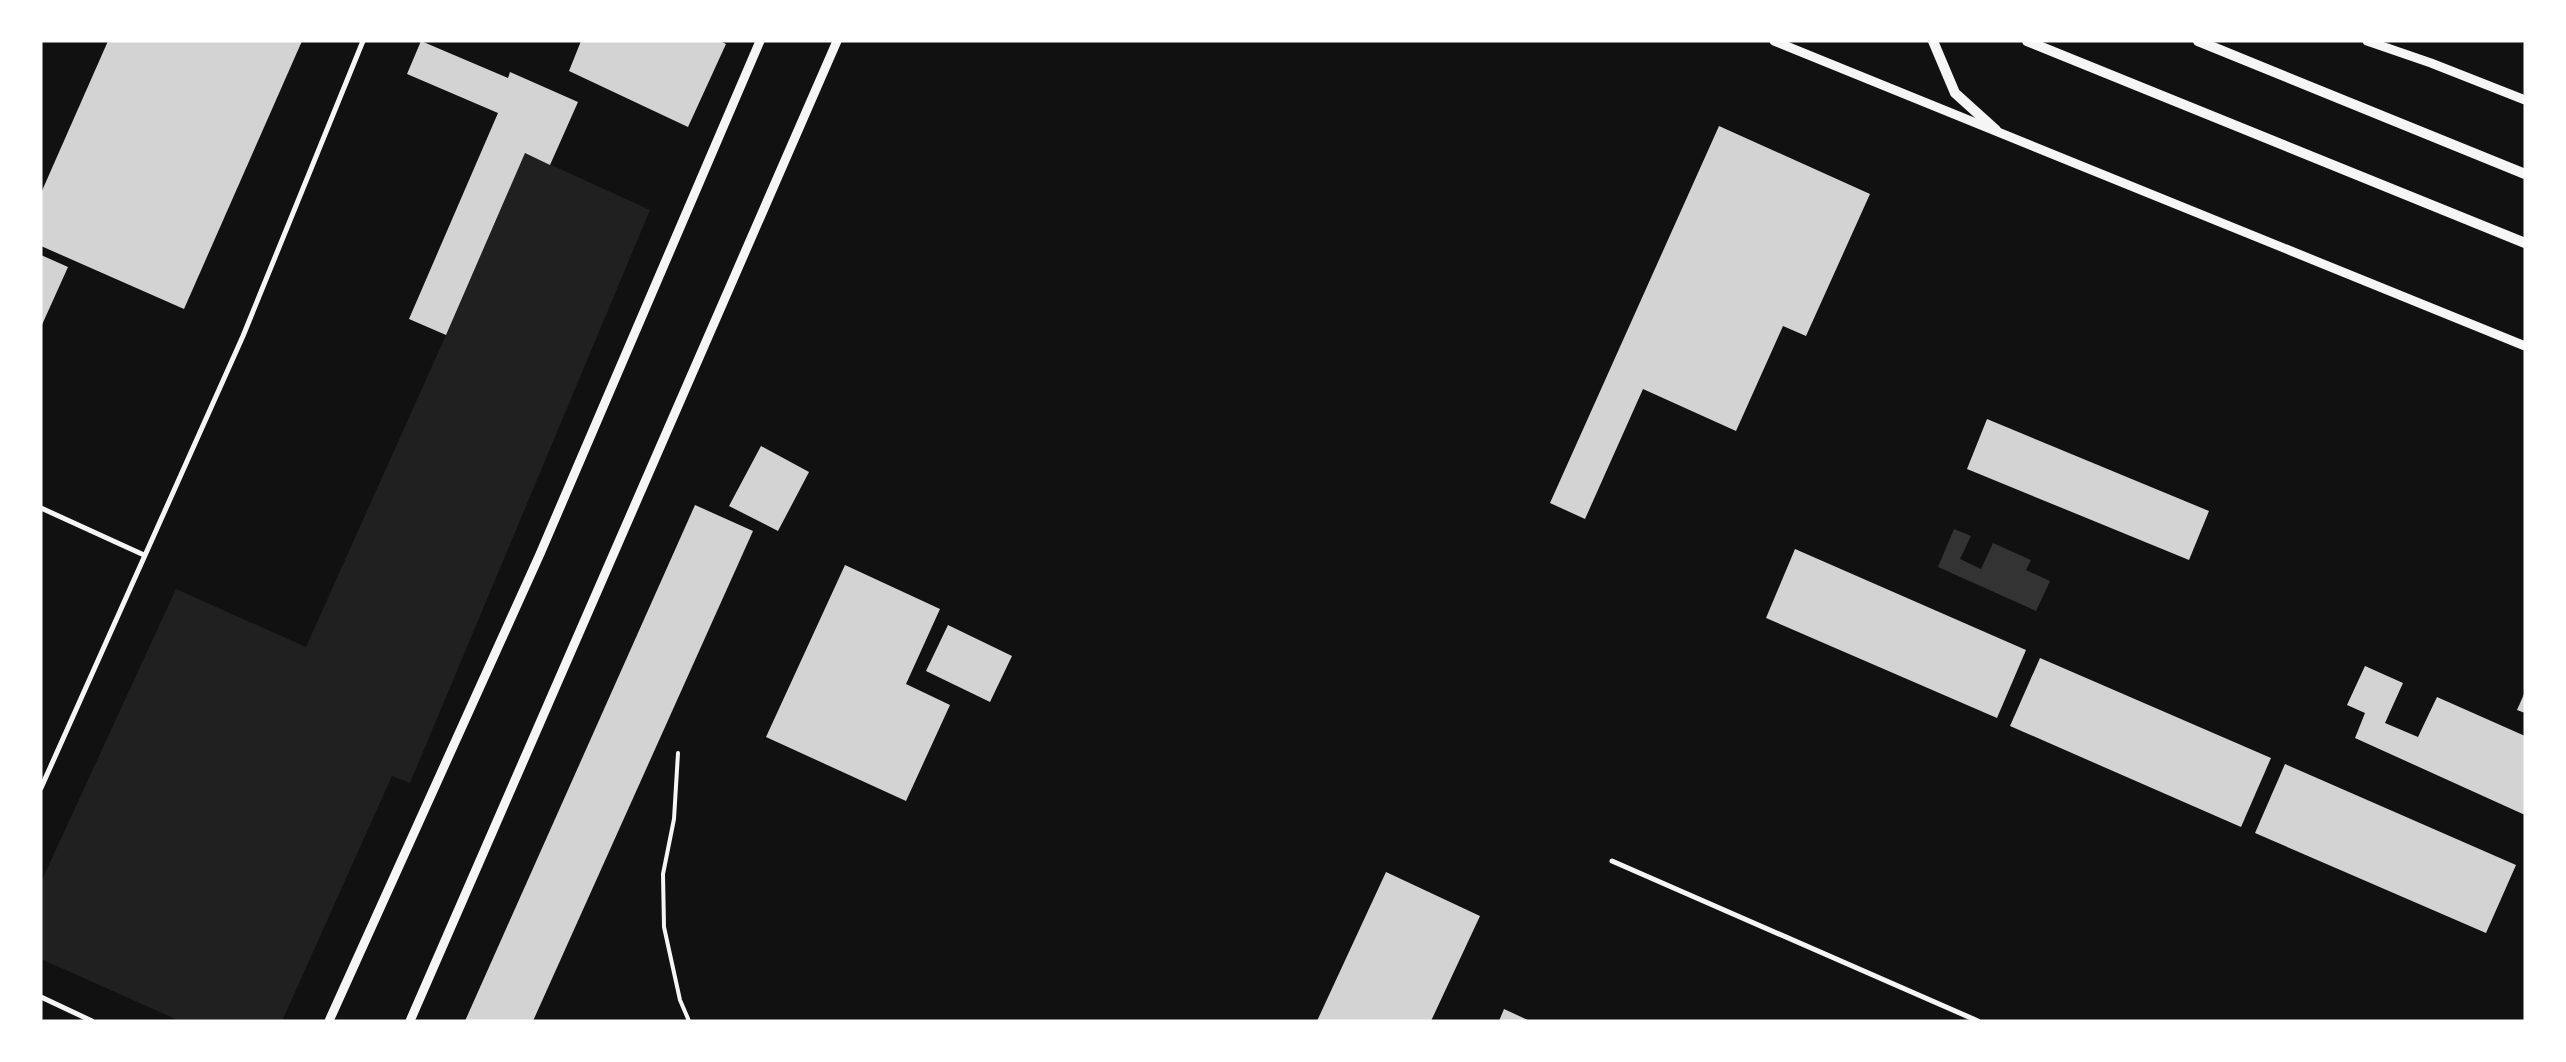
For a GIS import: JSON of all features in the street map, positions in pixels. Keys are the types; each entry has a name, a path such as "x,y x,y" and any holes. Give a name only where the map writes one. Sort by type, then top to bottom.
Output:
{"main road":[{"path":"1933,41 1956,93 1996,130"},
{"path":"2027,41 2525,243"},
{"path":"2198,41 2525,174"}],"street":[{"path":"41,788 243,336 363,41"},
{"path":"329,1021 540,554 760,41"},
{"path":"410,1021 838,41"},
{"path":"1774,41 2525,346"},
{"path":"2367,41 2525,100"},
{"path":"41,508 144,555"},
{"path":"1612,861 1978,1021"},
{"path":"41,997 92,1021"}],"lane":[{"path":"678,753 674,819 662,874 664,927 680,1000 689,1021"}],"shaded area":[{"path":"525,153 650,210 410,783 392,776 282,1021 180,1021 41,959 41,882 176,589 306,647 446,335"},
{"path":"1954,529 1971,536 1960,559 1981,569 1993,543 2031,560 2026,570 2050,581 2036,611 1938,567"}],"building":[{"path":"108,41 302,41 184,309 41,246 41,193"},
{"path":"421,41 508,78 510,72 578,102 550,165 525,153 446,335 409,319 498,113 407,74"},
{"path":"581,41 720,41 726,44 688,127 569,71"},
{"path":"1719,126 1870,194 1806,336 1783,326 1736,431 1643,389 1585,519 1550,503"},
{"path":"41,255 68,267 41,327"},
{"path":"1987,419 2209,511 2189,560 1967,469"},
{"path":"761,446 809,472 778,531 729,506"},
{"path":"695,505 753,531 533,1021 465,1021"},
{"path":"1795,549 2026,650 1997,718 1766,618"},
{"path":"845,565 940,609 906,684 950,705 906,801 766,737"},
{"path":"948,625 1012,656 990,702 926,671"},
{"path":"2040,658 2271,758 2241,827 2010,726"},
{"path":"2365,666 2403,683 2385,723 2418,737 2437,697 2525,736 2525,815 2355,738 2365,713 2347,705"},
{"path":"2525,692 2525,713 2517,710"},
{"path":"2285,764 2516,865 2486,933 2255,833"},
{"path":"1386,872 1480,916 1431,1021 1317,1021"},
{"path":"1504,1009 1530,1021 1499,1021"}]}
